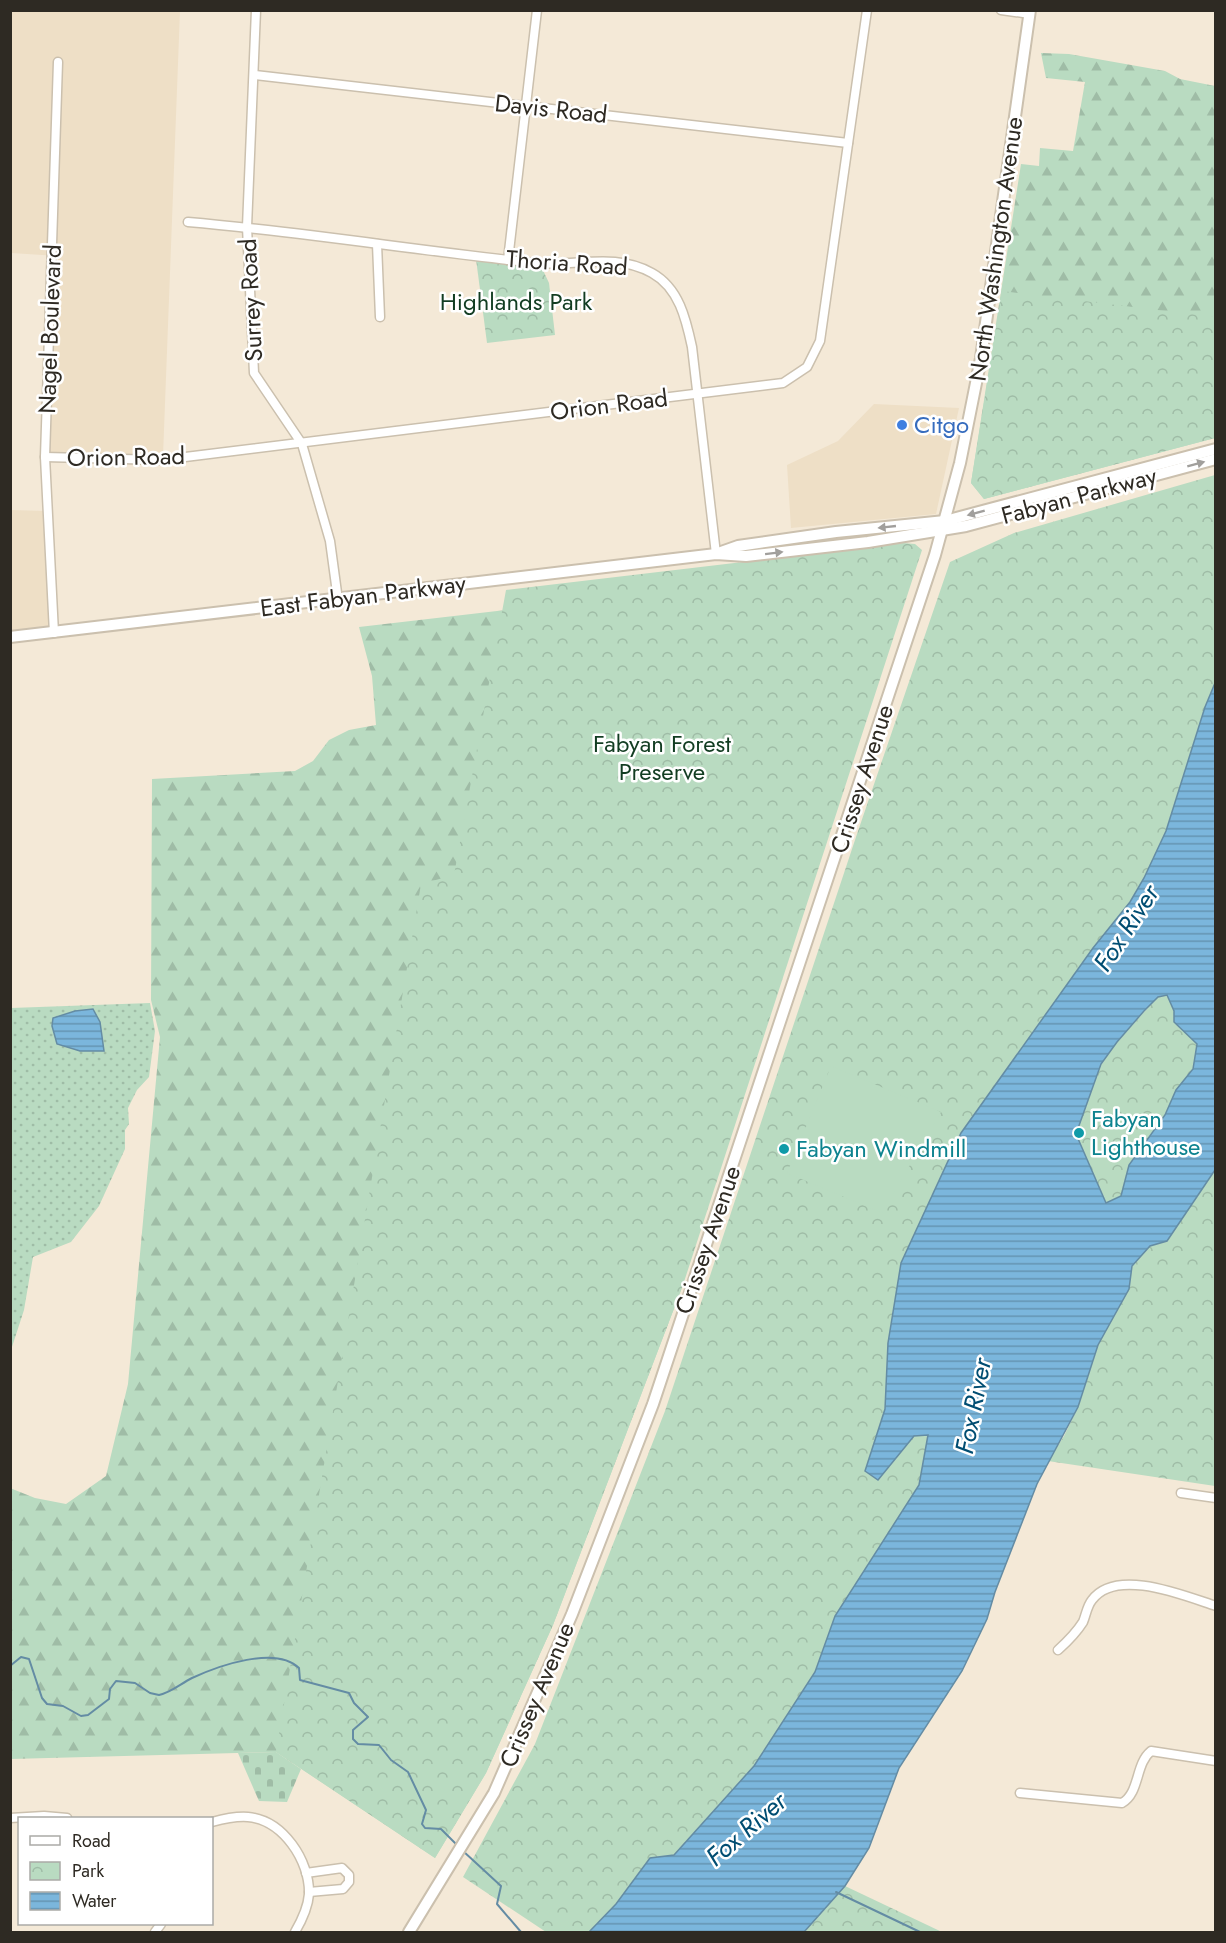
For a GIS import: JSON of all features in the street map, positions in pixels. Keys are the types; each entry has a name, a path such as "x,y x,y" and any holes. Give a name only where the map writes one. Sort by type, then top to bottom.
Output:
{"main road":[{"name":"North Washington Avenue","path":"944,526 981,358 1030,12"},
{"name":"Fabyan Parkway","path":"1077,492 1215,448"},
{"name":"Fabyan Parkway","path":"944,526 1215,459"},
{"name":"East Fabyan Parkway","path":"10,637 716,554 738,546 944,526"},
{"name":"Crissey Avenue","path":"409,1932 494,1793 567,1624 653,1404 794,987 944,526"}],"street":[{"name":"Surrey Road","path":"256,10 247,227 254,373 302,444 330,541 338,600"},
{"path":"508,260 537,10"},
{"name":"Orion Road","path":"45,457 161,460 783,383 807,367 820,341 867,10"},
{"path":"1001,10 1030,12"},
{"name":"Nagel Boulevard","path":"54,633 45,457 58,62"},
{"name":"Davis Road","path":"255,75 848,142"},
{"name":"Thoria Road","path":"188,222 247,227 551,264 618,261 654,275 675,295 686,317 698,394 716,554"},
{"path":"377,244 380,317"},
{"path":"1181,1493 1215,1498"},
{"path":"1058,1650 1071,1639 1083,1621 1091,1602 1102,1590 1124,1586 1152,1587 1185,1593 1215,1606"},
{"path":"1020,1793 1122,1803 1130,1795 1142,1764 1151,1751 1215,1761"},
{"path":"213,1822 250,1817 275,1827 295,1847 306,1873 309,1893 307,1909 295,1932"},
{"path":"306,1873 342,1868 348,1875 349,1882 343,1889 309,1893"}],"shaded area":[{"path":"10,11 180,11 163,456 49,453 58,256 11,253"},
{"path":"874,404 959,408 936,514 791,528 787,465 838,441"},
{"path":"11,510 46,511 52,631 11,635"}],"green space":[{"path":"1041,53 1069,54 1165,71 1180,79 1215,86 1215,438 984,499 971,483 1021,164 1039,166 1040,148 1073,151 1085,82 1046,78"},
{"name":"Highlands Park","path":"476,259 542,268 549,283 555,335 487,343"},
{"path":"1002,291 1215,317 1215,438 984,499 971,483"},
{"path":"1215,475 1215,683 1205,707 1166,831 1130,902 1093,948 961,1133 901,1263 888,1343 885,1409 865,1471 878,1480 914,1436 928,1435 919,1485 835,1616 815,1672 754,1766 674,1855 650,1858 616,1904 589,1932 546,1932 463,1877 535,1744 665,1411 950,562 1014,533"},
{"name":"Fabyan Forest Preserve","path":"903,543 915,544 922,550 683,1285 553,1625 486,1773 435,1858 276,1752 421,884 454,875 506,590"},
{"path":"532,607 683,1285 553,1625 486,1773 435,1858 276,1752 11,1759 10,1488 35,1498 66,1504 106,1476 128,1384 160,1037 151,1000 152,779 295,771 313,761 329,740 349,730 376,725 372,676 359,627"},
{"path":"1167,995 1174,1011 1174,1022 1198,1044 1193,1069 1176,1090 1165,1115 1129,1165 1121,1196 1106,1203 1076,1134 1101,1064 1117,1042 1158,997"},
{"path":"150,1003 155,1031 149,1077 137,1090 128,1108 129,1124 125,1130 125,1149 99,1206 71,1242 33,1257 24,1310 11,1350 11,1008"},
{"path":"831,1066 941,1112 882,1213 787,1173"},
{"path":"1215,1170 1215,1486 1048,1461 1064,1436 1078,1407 1098,1345 1129,1289 1132,1266 1150,1246 1167,1241"},
{"path":"276,1752 301,1769 287,1802 259,1801 238,1753"},
{"path":"845,1886 942,1932 804,1932"}],"water":[{"name":"Fox River","path":"1215,683 1215,1170 1167,1241 1150,1246 1132,1266 1129,1289 1098,1345 1078,1407 1037,1484 995,1592 987,1619 962,1671 899,1768 869,1848 845,1886 804,1932 589,1932 616,1904 650,1858 674,1855 754,1766 815,1672 835,1616 919,1485 928,1435 914,1436 878,1480 865,1471 885,1409 888,1343 901,1263 961,1133 1093,948 1130,902 1144,878 1166,831 1205,707","holes":["1167,995 1174,1011 1174,1022 1197,1044 1193,1069 1176,1090 1165,1115 1129,1165 1121,1196 1106,1203 1076,1134 1101,1064 1117,1042 1158,997"]},
{"path":"93,1009 100,1022 104,1051 80,1051 57,1044 52,1026 53,1018 75,1011"}],"waterway":[{"path":"10,1666 21,1657 29,1659 42,1698 47,1704 63,1706 81,1716 88,1715 109,1699 110,1689 116,1681 135,1683 150,1693 159,1695 192,1678 231,1663 262,1658 289,1661 299,1668 300,1680 349,1693 354,1703 368,1717 353,1730 353,1739 358,1744 379,1745 391,1760 408,1772 426,1810 422,1824 425,1828 441,1829 457,1845"},
{"path":"463,1851 501,1886 497,1904 521,1932"},
{"path":"836,1892 920,1932"}],"place":[{"name":"Citgo","path":"902,425"},
{"name":"Fabyan Lighthouse","path":"1079,1133"},
{"name":"Fabyan Windmill","path":"784,1149"}]}
